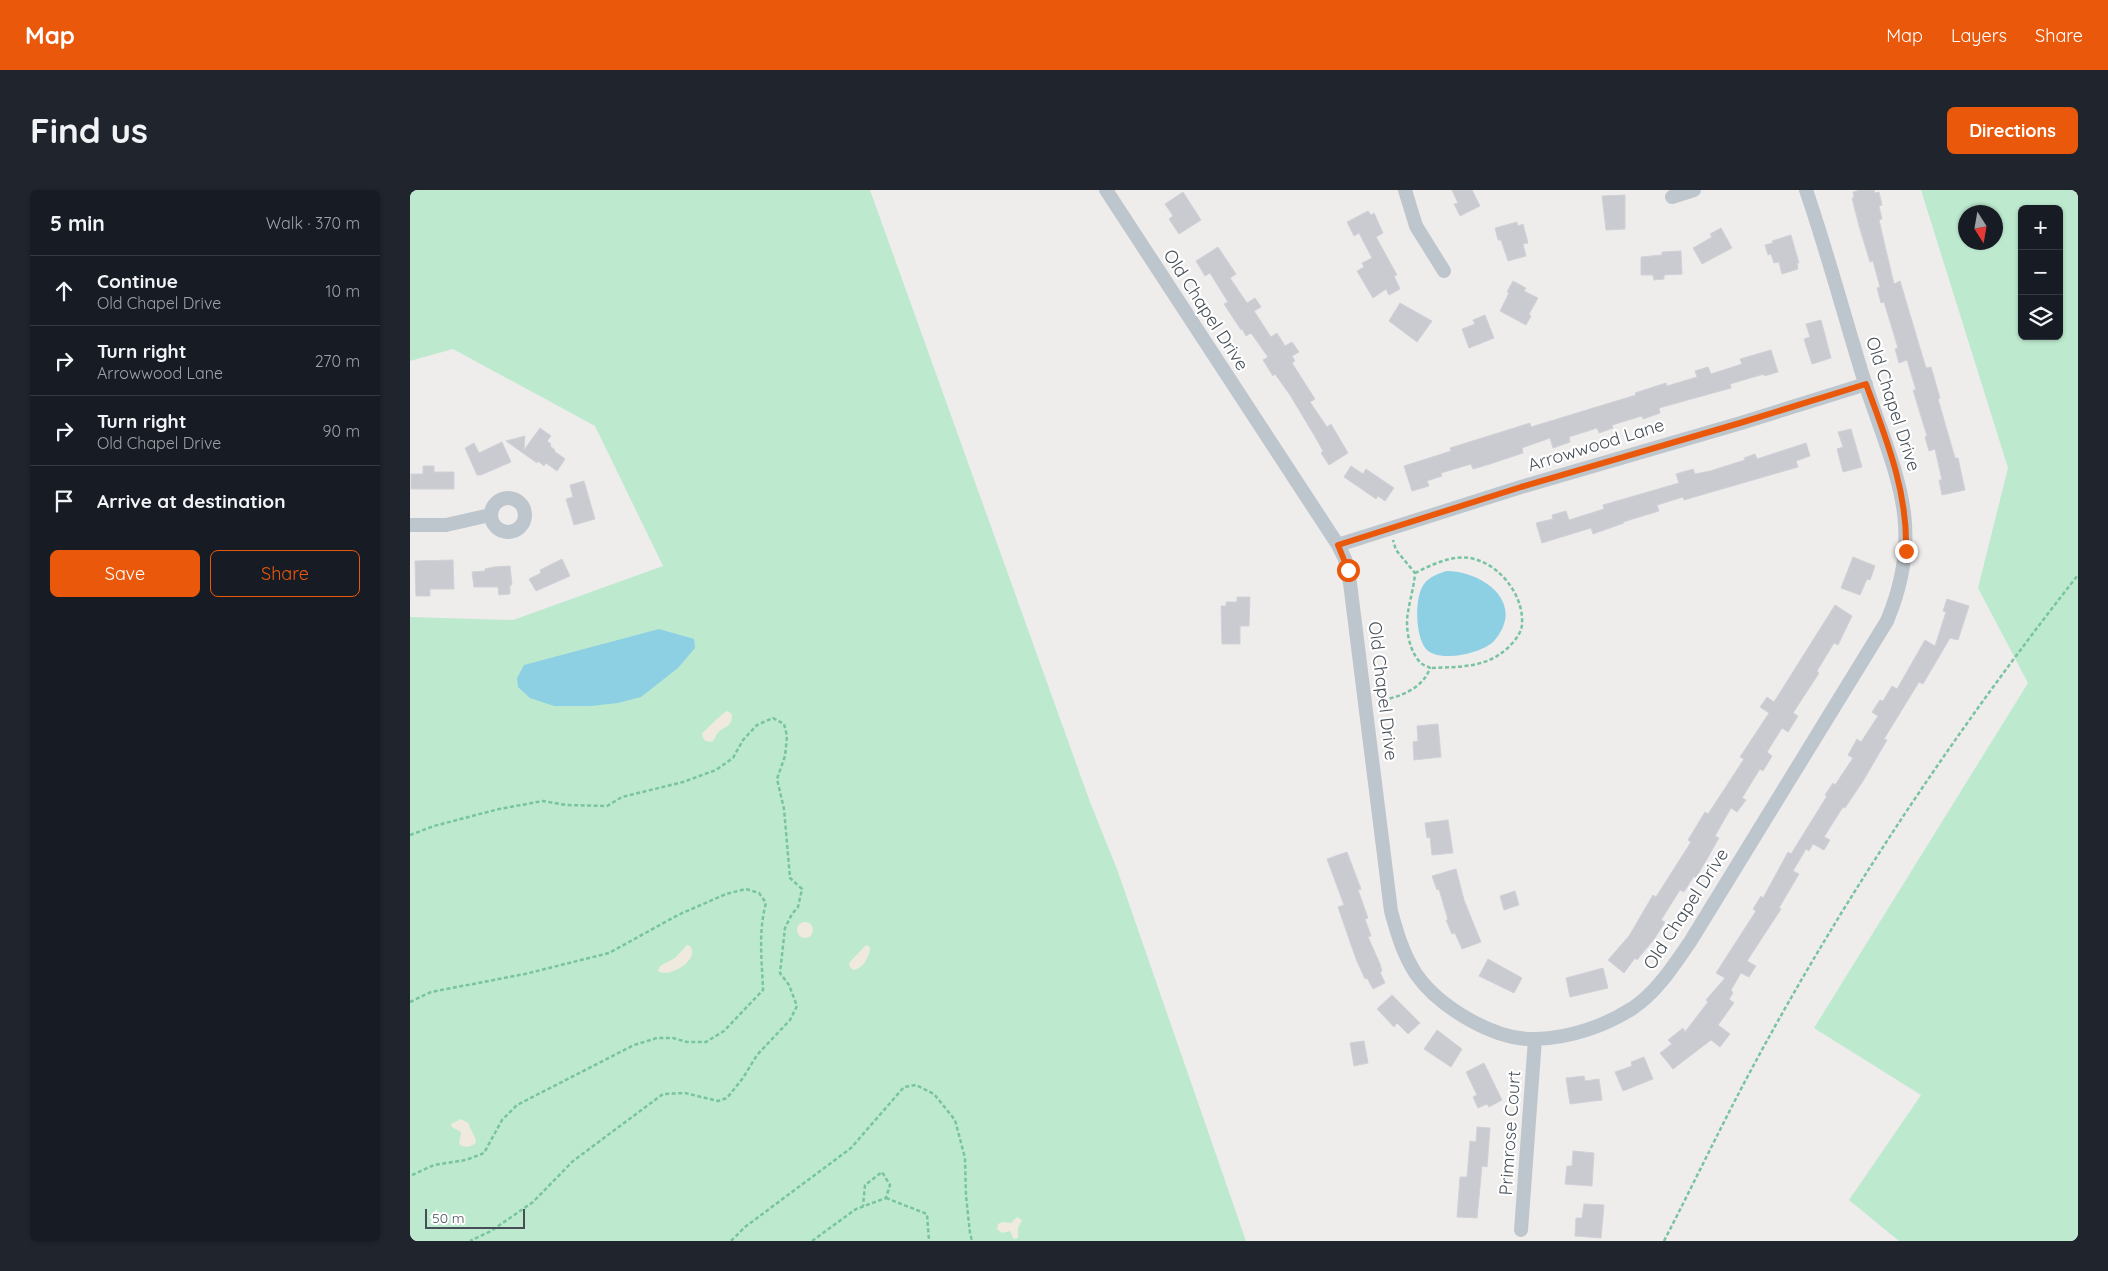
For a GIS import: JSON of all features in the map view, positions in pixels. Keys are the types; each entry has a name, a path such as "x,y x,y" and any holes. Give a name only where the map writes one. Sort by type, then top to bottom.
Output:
{"street":[{"name":"Old Chapel Drive","path":"1106,190 1338,545 1345,559 1366,703 1391,911 1401,947 1408,961 1429,990 1462,1015 1499,1033 1535,1039 1567,1035 1605,1023 1635,1007 1661,984 1690,942 1887,621 1896,600 1904,568 1906,535 1905,515 1896,470 1866,384 1806,190"},
{"path":"1405,190 1416,226 1444,271"},
{"path":"1672,197 1694,190"},
{"name":"Arrowwood Lane","path":"1338,545 1521,487 1866,384"},
{"path":"410,525 446,525 490,515"},
{"name":"Primrose Court","path":"1521,1230 1535,1039"}],"path":[{"path":"1389,529 1396,550 1415,573 1407,622 1409,640 1420,663 1430,668 1481,664 1500,655 1520,632 1522,625 1520,608 1514,590 1504,578 1490,567 1470,558 1440,561 1415,573"},
{"path":"1664,1241 1750,1072 1808,969 1871,866 1955,740 2043,619 2078,575"},
{"path":"1366,703 1387,700 1413,689 1427,677 1430,668"},
{"path":"410,835 434,826 543,801 566,805 607,806 622,796 683,782 716,770 733,758 743,740 756,725 773,718 784,724 786,736 785,756 777,779 784,809 790,878 802,889 798,907 792,914 786,928 780,973 789,985 797,1006 790,1020 757,1055 743,1078 727,1098 718,1101 685,1093 663,1094 573,1161 533,1202 491,1230 470,1241"},
{"path":"410,1002 431,992 525,974 608,953 678,914 726,894 746,889 759,893 766,903 762,917 761,942 763,990 724,1031 706,1042 687,1042 673,1038 657,1038 634,1046 517,1105 502,1120 484,1152 466,1160 434,1165 410,1176"},
{"path":"732,1241 745,1227 851,1148 904,1087 916,1085 934,1094 955,1120 965,1158 966,1196 972,1241"},
{"path":"863,1206 865,1185 882,1172 890,1185 886,1198"},
{"path":"812,1241 848,1214 863,1206 886,1198 926,1214 929,1241"}],"green space":[{"path":"410,190 870,190 1090,802 1117,869 1246,1241 410,1241 410,617 513,620 663,566 595,426 453,349 410,361"},
{"path":"1921,190 2078,190 2078,1241 1899,1241 1849,1200 1921,1095 1814,1028 2028,683 1978,588 2008,468"}],"sand":[{"path":"727,711 732,714 730,724 718,732 713,741 704,740 702,734"},
{"path":"805,922 813,930 805,938 797,930"},
{"path":"687,945 690,946 692,951 688,962 676,970 663,973 658,971 660,966 675,958"},
{"path":"866,945 870,947 867,958 863,965 853,970 849,963"},
{"path":"461,1119 468,1123 476,1140 475,1144 465,1147 459,1144 461,1132 452,1127 451,1124"},
{"path":"1017,1217 1022,1220 1018,1228 1018,1238 1014,1239 1010,1231 1002,1233 997,1229 998,1224 1003,1222 1011,1223"}],"water":[{"path":"1446,571 1460,572 1486,583 1503,602 1506,614 1503,627 1494,641 1472,653 1451,656 1433,654 1427,650 1420,636 1417,607 1421,590 1428,579"},
{"path":"659,629 694,639 695,648 678,668 641,697 618,703 591,706 554,706 530,698 518,687 517,678 524,665"}],"building":[{"path":"1452,190 1472,190 1480,206 1460,216 1454,204 1458,203"},
{"path":"1860,190 1879,192 1882,205 1879,206 1882,219 1879,220 1894,284 1900,281 1926,368 1931,367 1955,458 1958,458 1965,490 1942,495 1939,480 1942,480 1935,449 1929,451 1925,437 1927,436 1913,390 1916,390 1907,360 1899,363 1895,349 1898,348 1884,302 1881,303 1877,288 1880,287 1873,261 1870,262 1859,226 1852,198 1854,198 1853,192"},
{"path":"1183,192 1201,220 1179,234 1169,219 1173,216 1165,204"},
{"path":"1625,195 1625,229 1606,230 1602,196"},
{"path":"1368,211 1371,215 1374,213 1383,233 1376,237 1397,275 1394,276 1400,289 1389,295 1386,289 1373,298 1357,271 1364,267 1362,263 1372,258 1359,233 1354,236 1347,222"},
{"path":"1517,222 1518,226 1523,224 1528,243 1523,244 1526,256 1508,261 1501,240 1498,240 1495,228"},
{"path":"1721,228 1732,248 1702,264 1693,248 1712,237 1710,234"},
{"path":"1791,235 1799,263 1797,263 1798,269 1782,274 1779,262 1774,263 1771,254 1768,255 1765,245"},
{"path":"1218,247 1236,274 1230,278 1247,303 1255,298 1261,307 1254,311 1271,337 1277,333 1285,346 1292,342 1299,352 1292,356 1295,361 1292,363 1315,399 1310,402 1327,427 1331,424 1348,453 1329,465 1321,453 1323,451 1290,395 1275,374 1273,376 1263,360 1268,357 1251,333 1246,336 1241,330 1224,304 1228,302 1210,273 1205,276 1196,261"},
{"path":"1681,251 1682,274 1664,275 1664,279 1654,280 1653,275 1641,275 1641,257 1662,255 1662,252"},
{"path":"1513,281 1526,288 1524,291 1538,298 1529,314 1531,316 1526,325 1500,311"},
{"path":"1400,303 1432,321 1417,342 1389,321"},
{"path":"1485,315 1494,338 1469,348 1462,329 1475,324 1473,320"},
{"path":"1821,320 1831,358 1812,364 1804,339 1810,337 1806,324"},
{"path":"1771,350 1778,372 1730,384 1731,388 1659,408 1660,413 1643,419 1642,416 1612,425 1613,428 1599,433 1597,428 1569,437 1570,442 1553,448 1550,438 1522,448 1523,453 1490,464 1473,469 1471,464 1441,473 1442,476 1427,481 1429,486 1412,491 1404,466 1451,451 1450,448 1530,423 1531,427 1636,395 1635,393 1666,383 1667,386 1697,377 1695,371 1708,367 1711,374 1742,364 1740,359"},
{"path":"540,428 551,436 547,441 551,444 550,446 554,451 565,459 557,471 546,463 544,466 538,461 537,463 506,441 525,436 524,450"},
{"path":"1851,429 1862,467 1843,472 1837,449 1843,447 1838,432"},
{"path":"502,442 511,462 477,475 465,448 474,443 479,453"},
{"path":"1806,443 1810,456 1796,461 1798,467 1684,500 1683,497 1657,505 1659,511 1593,534 1591,528 1542,543 1536,523 1553,519 1552,515 1566,511 1569,520 1604,509 1603,505 1679,483 1676,474 1693,469 1695,474 1710,471 1745,460 1744,458 1755,454 1757,459"},
{"path":"423,466 434,466 434,472 454,472 454,489 411,489 411,474 423,474"},
{"path":"1351,466 1363,474 1366,469 1394,488 1385,501 1378,496 1376,499 1344,477"},
{"path":"584,481 595,519 574,525 566,499 573,497 570,485"},
{"path":"1853,557 1875,566 1870,580 1867,579 1860,595 1841,588"},
{"path":"562,559 570,576 536,591 529,579 541,573 540,570"},
{"path":"453,560 454,589 430,589 430,596 416,596 415,561"},
{"path":"510,566 512,585 510,585 510,594 499,595 498,587 474,587 472,572 485,571 485,569 494,567"},
{"path":"1237,597 1250,597 1249,626 1240,626 1240,644 1222,644 1221,606 1226,606 1226,602 1237,602"},
{"path":"1947,599 1969,606 1958,640 1950,638 1923,684 1919,682 1884,739 1887,740 1863,781 1845,808 1843,807 1824,837 1830,840 1824,850 1813,844 1809,851 1806,849 1793,871 1799,874 1779,908 1781,909 1747,961 1756,966 1749,977 1741,973 1731,990 1733,993 1729,999 1734,1003 1718,1025 1730,1034 1720,1047 1711,1040 1673,1069 1660,1053 1672,1044 1668,1040 1683,1028 1685,1032 1708,1002 1706,1000 1725,978 1716,973 1756,911 1753,909 1761,896 1763,898 1788,852 1791,854 1827,796 1825,795 1833,783 1835,785 1853,758 1848,755 1857,739 1861,742 1878,716 1872,712 1880,700 1883,701 1892,686 1897,689 1925,640 1935,646 1946,612 1943,611"},
{"path":"1835,605 1852,616 1838,645 1834,643 1817,671 1819,673 1793,713 1798,716 1788,732 1782,728 1767,752 1772,756 1763,771 1760,769 1742,798 1746,800 1737,812 1731,808 1715,836 1719,838 1696,878 1694,876 1684,892 1680,890 1661,920 1665,922 1655,938 1637,960 1635,958 1624,973 1608,960 1629,936 1653,895 1656,897 1691,842 1688,840 1705,812 1708,814 1744,759 1740,757 1769,713 1760,707 1767,697 1774,702"},
{"path":"1438,724 1441,757 1414,760 1413,742 1418,741 1417,726"},
{"path":"1448,820 1453,853 1432,855 1430,837 1427,838 1425,823"},
{"path":"1347,852 1361,889 1358,890 1368,918 1365,919 1371,936 1368,937 1380,964 1382,971 1380,972 1385,983 1373,989 1367,978 1365,979 1356,959 1338,907 1344,905 1327,859"},
{"path":"1456,869 1464,900 1481,942 1462,949 1455,933 1452,934 1446,920 1448,920 1439,889 1437,890 1432,876"},
{"path":"1515,891 1519,905 1504,910 1500,896"},
{"path":"1488,959 1522,978 1514,993 1479,976"},
{"path":"1603,968 1608,988 1570,997 1566,978"},
{"path":"1392,995 1420,1023 1408,1034 1397,1023 1394,1027 1377,1009"},
{"path":"1437,1030 1462,1049 1451,1067 1424,1049"},
{"path":"1364,1041 1368,1063 1354,1066 1350,1043"},
{"path":"1644,1057 1653,1079 1623,1091 1615,1072 1632,1066 1631,1062"},
{"path":"1484,1063 1502,1100 1489,1107 1487,1104 1478,1108 1473,1097 1477,1095 1466,1072"},
{"path":"1584,1076 1585,1081 1599,1079 1602,1100 1570,1104 1566,1078"},
{"path":"1477,1127 1490,1128 1487,1167 1482,1166 1477,1218 1457,1217 1460,1177 1467,1177 1470,1141 1476,1142"},
{"path":"1573,1151 1594,1153 1592,1186 1565,1184 1567,1166 1572,1166"},
{"path":"1584,1204 1604,1205 1601,1238 1575,1236 1576,1218 1582,1218"}],"route":[{"path":"1348,570 1338,545 1521,487 1866,384 1896,470 1905,515 1906,551"}]}
